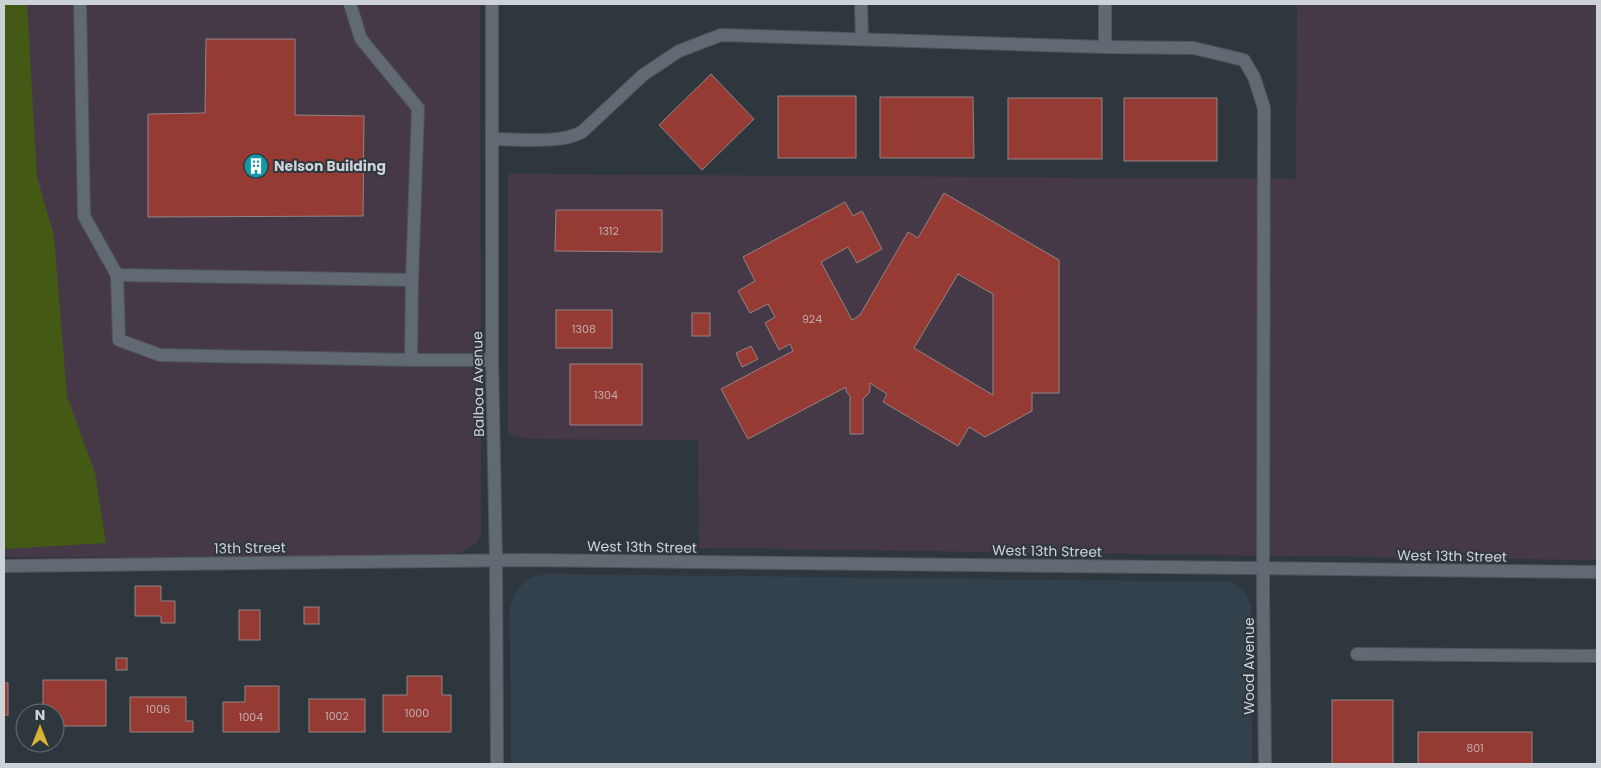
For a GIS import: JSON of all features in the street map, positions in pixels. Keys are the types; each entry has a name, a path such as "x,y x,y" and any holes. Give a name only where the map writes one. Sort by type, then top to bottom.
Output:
{"street":[{"path":"80,4 84,216 117,275 119,340 160,355 492,360"},
{"path":"350,4 361,40 418,108 411,360"},
{"name":"Balboa Avenue","path":"492,4 492,360 496,561 497,764"},
{"path":"861,4 862,40"},
{"path":"493,139 557,139 576,135 643,75 680,50 722,35 1105,47 1105,4"},
{"name":"Wood Avenue","path":"1105,47 1194,48 1244,60 1254,77 1264,108 1263,568 1265,764"},
{"path":"117,275 412,280"},
{"name":"West 13th Street","path":"496,561 1597,572"},
{"name":"13th Street","path":"4,566 496,561"},
{"path":"1357,654 1597,656"}],"shaded area":[{"path":"4,4 480,4 481,534 477,542 462,552 446,558 4,557"},
{"path":"1297,4 1597,4 1597,560 699,548 698,440 527,439 508,434 508,174 1296,179"},
{"path":"545,574 1235,583 1246,594 1251,607 1252,764 511,764 510,605 524,582 532,577"}],"green space":[{"path":"4,4 27,4 37,177 54,236 67,396 95,473 106,543 4,549"}],"building":[{"name":"Nelson Building","path":"206,39 295,39 295,115 364,116 363,216 148,217 148,114 205,113"},
{"path":"711,74 754,119 702,170 659,125"},
{"path":"778,96 856,96 856,158 778,158"},
{"path":"880,97 973,97 974,158 880,158"},
{"path":"1008,98 1102,98 1102,159 1008,159"},
{"path":"1124,98 1217,98 1217,161 1124,161"},
{"path":"944,193 1059,260 1059,393 1032,393 1032,411 985,437 969,427 958,446 883,402 887,394 870,383 869,393 863,399 863,434 850,434 850,396 846,391 846,387 748,439 721,389 793,351 790,344 779,350 765,323 775,317 768,304 750,313 738,291 755,281 743,257 845,202 853,216 862,211 882,249 857,263 848,247 821,262 852,320 860,315 908,232 918,238","holes":["958,274 993,294 993,395 914,348"]},
{"path":"556,210 662,210 662,252 555,251"},
{"path":"556,310 612,310 612,348 556,348"},
{"path":"692,313 710,313 710,336 692,336"},
{"path":"751,346 758,359 742,367 736,353"},
{"path":"570,364 642,364 642,425 570,425"},
{"path":"135,586 161,586 161,601 175,601 175,623 161,623 161,616 135,616"},
{"path":"304,607 319,607 319,624 304,624"},
{"path":"239,610 260,610 260,640 239,640"},
{"path":"116,658 127,658 127,670 116,670"},
{"path":"407,676 442,676 442,695 451,695 451,732 383,732 383,695 407,695"},
{"path":"43,680 106,680 106,726 65,726 65,703 43,703"},
{"path":"4,683 8,683 8,715 4,715"},
{"path":"245,686 279,686 279,732 223,732 223,702 245,702"},
{"path":"130,697 186,697 186,721 193,721 193,732 130,732"},
{"path":"309,699 365,699 365,732 309,732"},
{"path":"1332,700 1393,700 1393,764 1332,764"},
{"path":"1418,732 1532,732 1532,764 1418,764"}],"place":[{"name":"Nelson Building","path":"256,166"}]}
